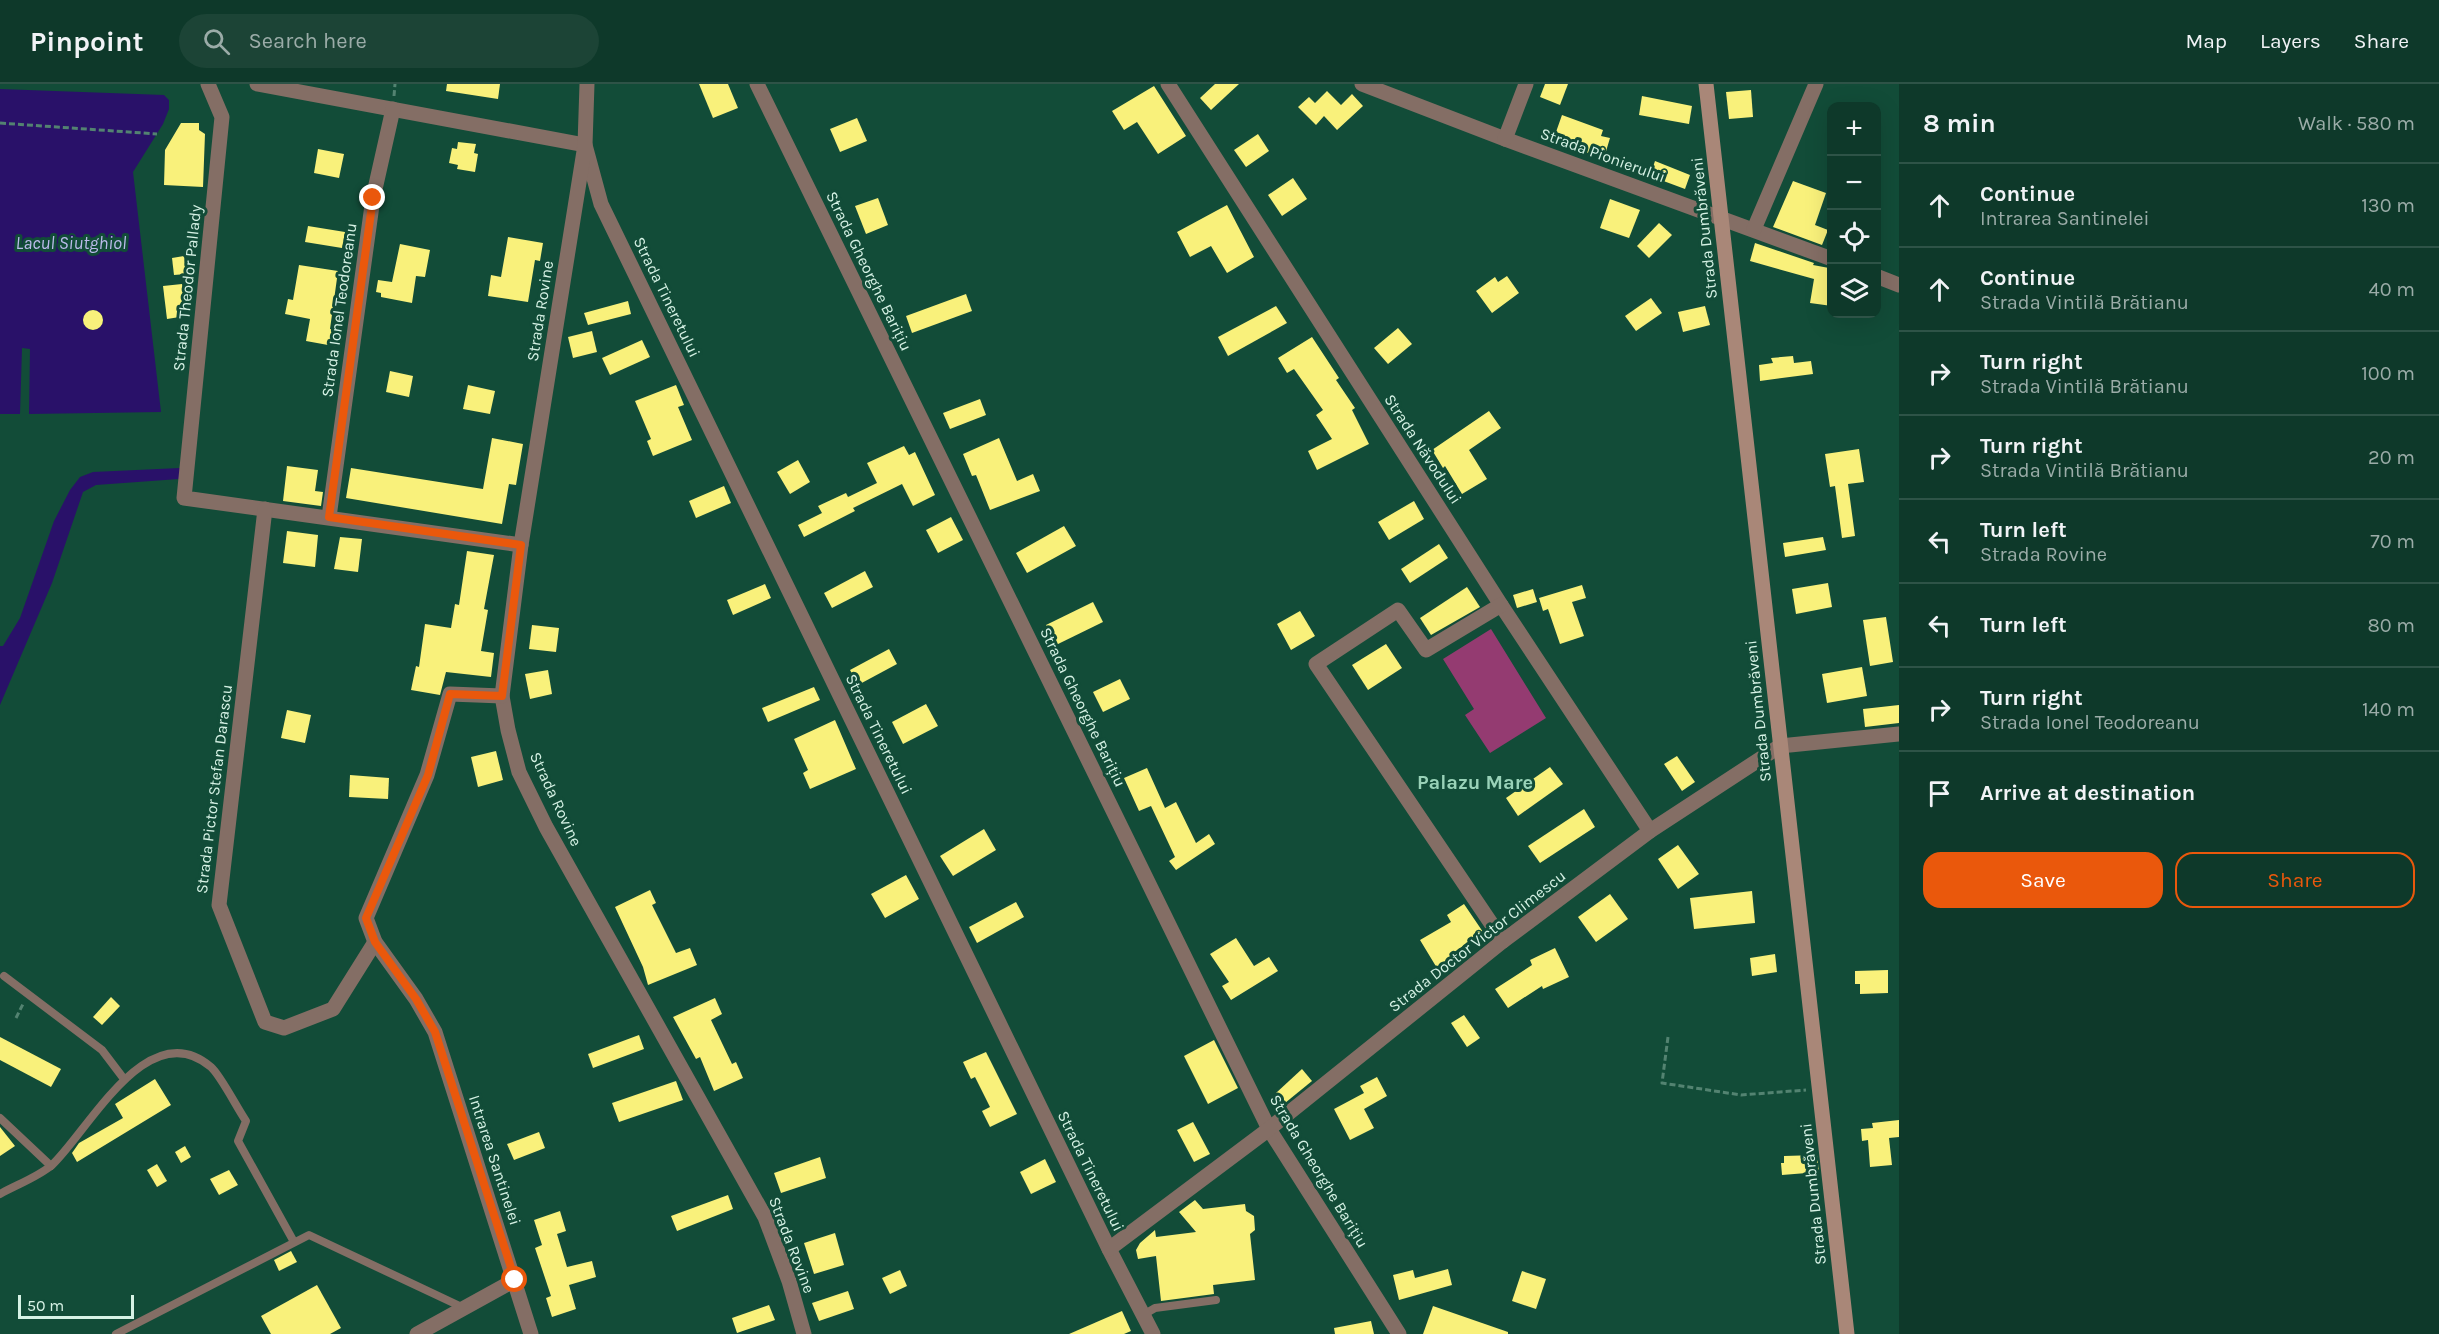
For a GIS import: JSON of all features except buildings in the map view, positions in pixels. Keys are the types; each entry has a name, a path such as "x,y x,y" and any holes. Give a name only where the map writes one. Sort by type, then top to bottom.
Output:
{"street":[{"name":"Strada Theodor Pallady","path":"208,84 222,117 184,498 265,509"},
{"path":"257,84 585,145"},
{"name":"Strada Rovine","path":"587,84 585,145 521,545 502,696 519,772 546,827 765,1216 789,1281 804,1334"},
{"name":"Strada Gheorghe Barițiu","path":"757,84 1269,1129 1399,1334"},
{"name":"Strada Năvodului","path":"1168,84 1501,605 1650,831"},
{"name":"Strada Pionierului","path":"1362,84 1827,257"},
{"path":"1505,139 1526,84"},
{"name":"Strada Dumbrăveni","path":"1707,84 1847,1334"},
{"path":"1754,229 1816,84"},
{"name":"Strada Ionel Teodoreanu","path":"329,517 373,198 393,109"},
{"name":"Strada Tineretului","path":"585,145 601,204 1109,1249 1153,1334"},
{"path":"1881,278 1899,285"},
{"path":"265,509 521,545"},
{"name":"Strada Pictor Stefan Darascu","path":"265,509 219,905 265,1022 284,1028 333,1010 375,942"},
{"path":"1501,605 1426,650 1398,610 1316,664 1503,941"},
{"path":"375,942 366,918 428,775 450,694 502,696"},
{"name":"Strada Doctor Victor Climescu","path":"1109,1249 1269,1129 1503,941 1650,831 1780,746 1899,734"},
{"name":"Intrarea Santinelei","path":"375,942 416,999 435,1032 531,1334"},
{"path":"417,1334 515,1280"}],"lane":[{"path":"4,976 102,1050 124,1079"},
{"path":"0,1194 51,1166 124,1079 160,1055 184,1053 212,1067 246,1121 238,1141 294,1242"},
{"path":"0,1118 51,1166"},
{"path":"116,1334 309,1234 465,1308"},
{"path":"1143,1315 1155,1308 1216,1300"}],"path":[{"path":"0,123 157,134"},
{"path":"1668,1037 1662,1083 1741,1095 1819,1089"}],"shaded area":[{"path":"1491,629 1546,718 1490,753 1465,715 1474,709 1443,659"}],"water":[{"name":"Lacul Siutghiol","path":"0,89 164,95 169,100 169,109 163,124 133,172 161,412 29,414 30,349 22,348 20,414 0,414","holes":["95,310 102,315 103,322 100,327 91,330 85,326 83,320 88,311"]},
{"path":"180,468 179,479 96,485 83,492 52,583 0,705 0,646 3,646 20,618 54,521 70,490 80,477 93,472"}],"district":[{"name":"Palazu Mare","path":"1475,782"}],"route":[{"path":"373,198 329,517 521,545 502,696 450,694 428,775 366,918 375,942 416,999 435,1032 515,1280"}]}
